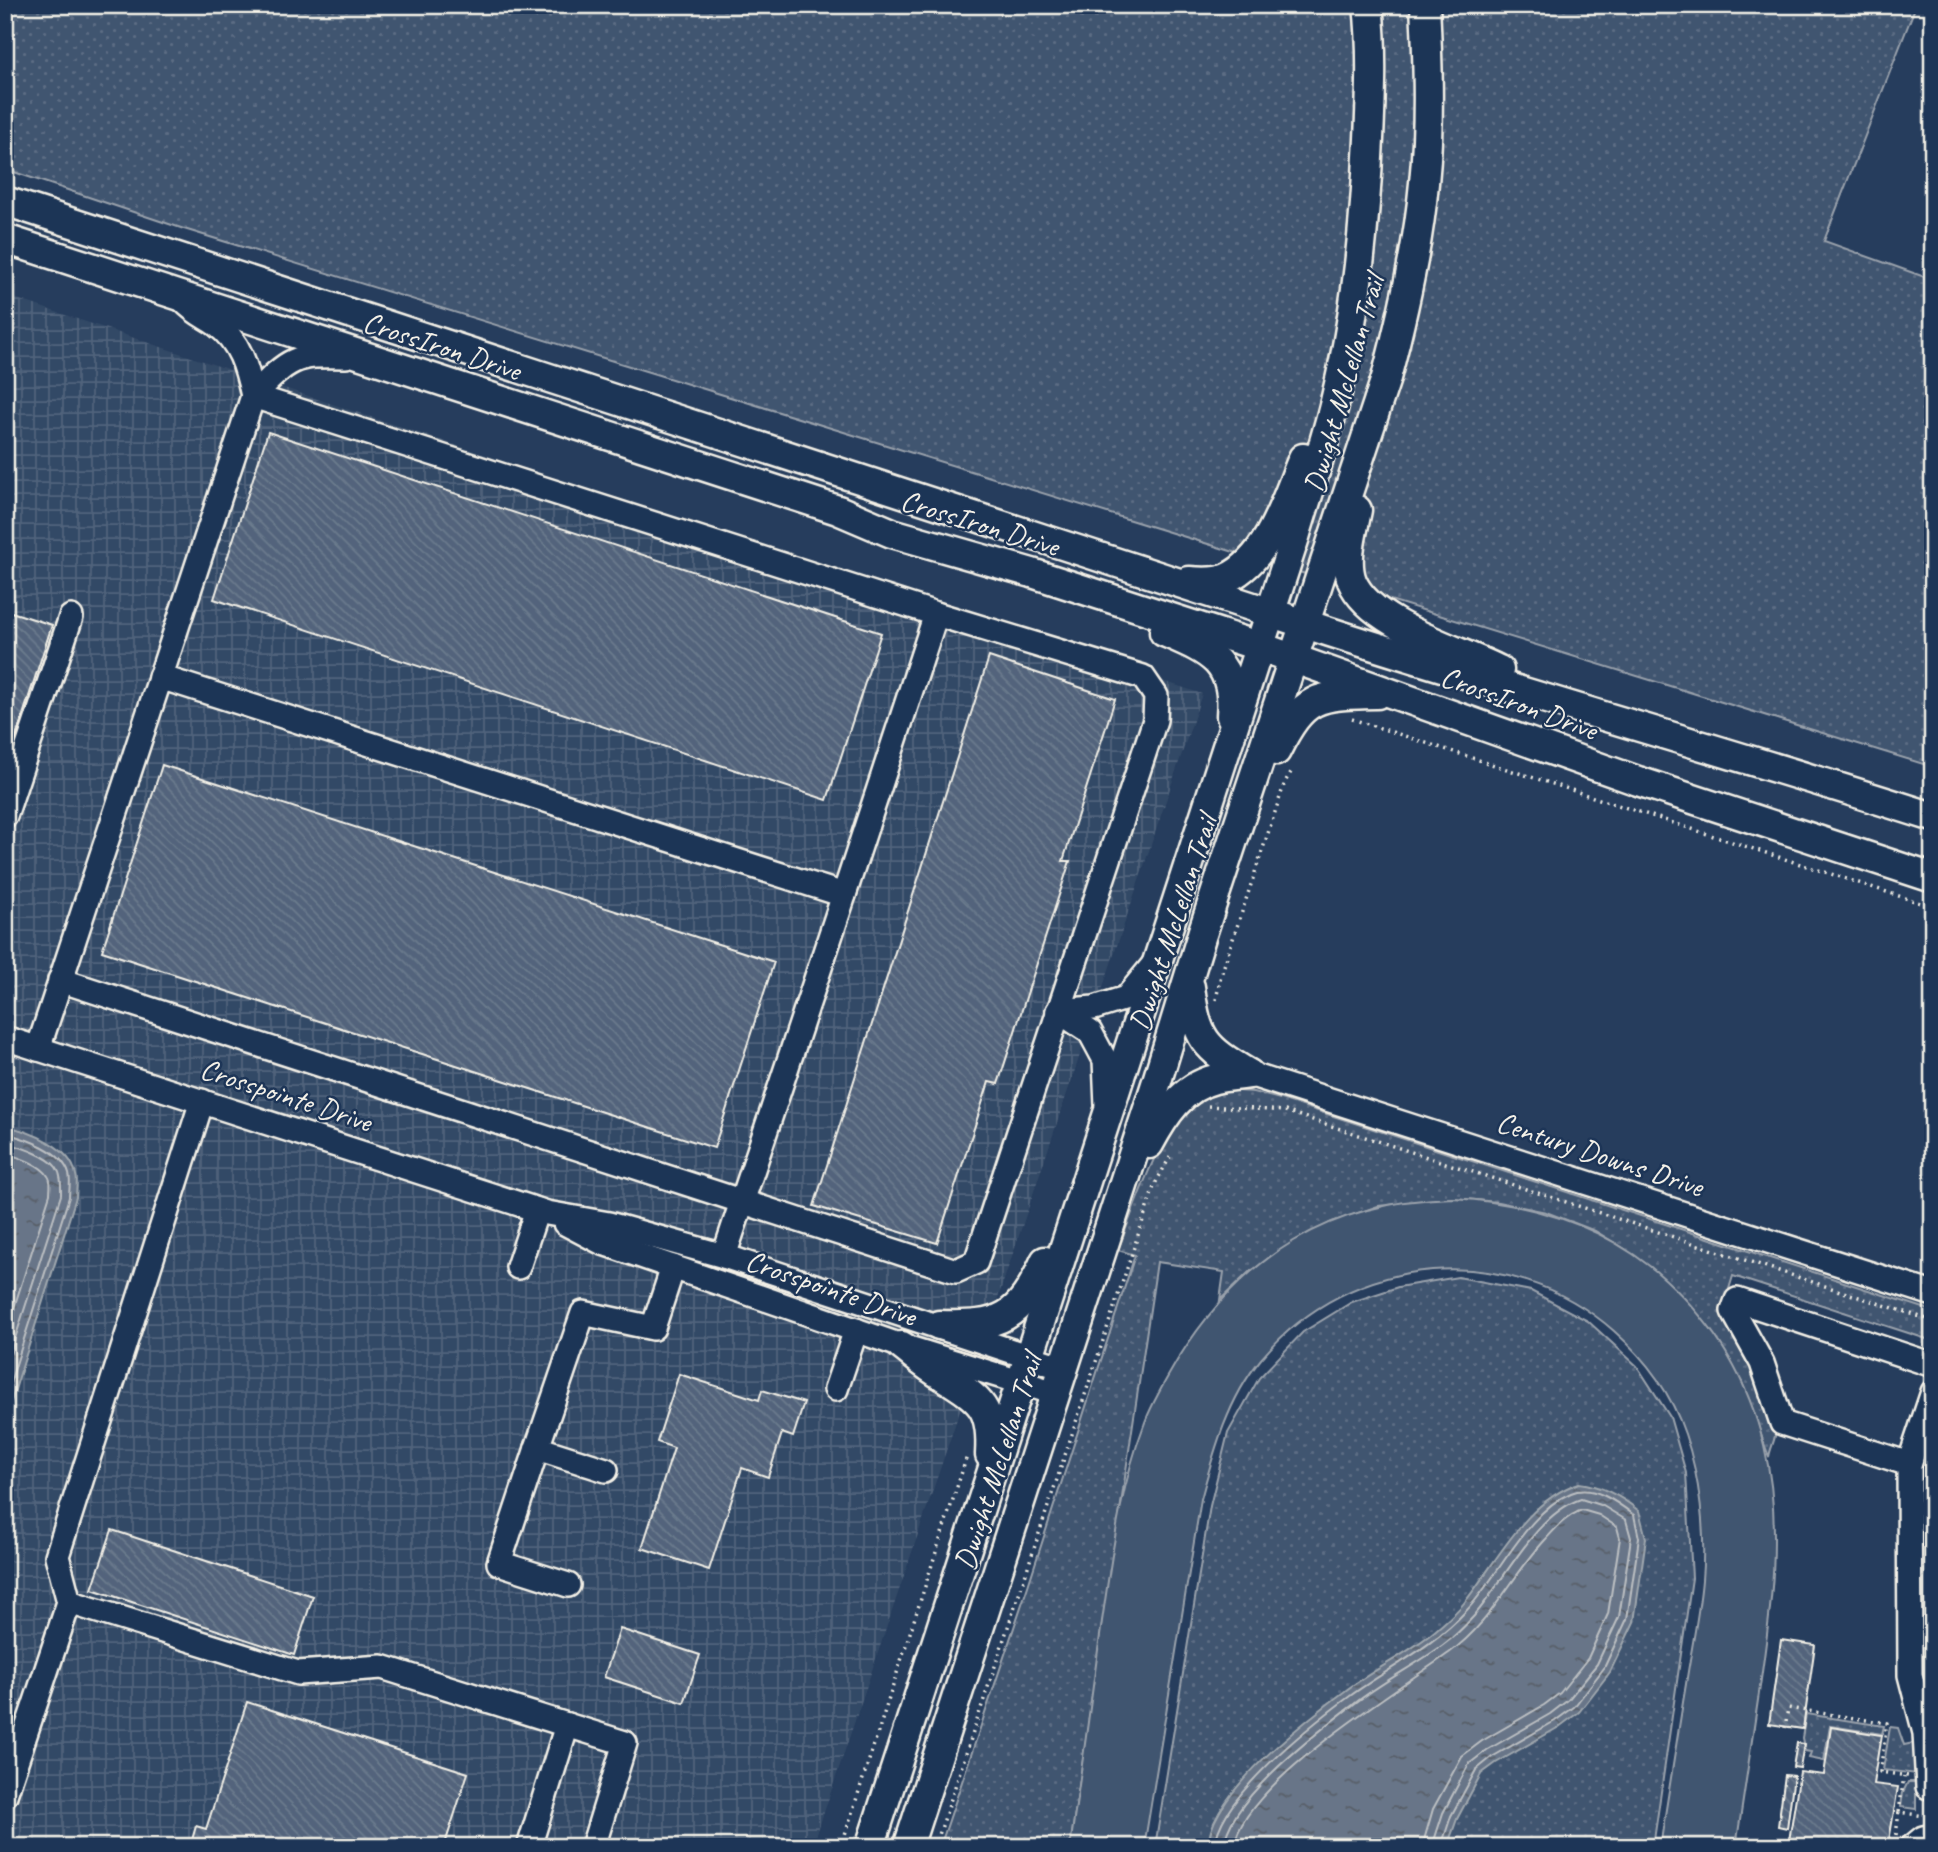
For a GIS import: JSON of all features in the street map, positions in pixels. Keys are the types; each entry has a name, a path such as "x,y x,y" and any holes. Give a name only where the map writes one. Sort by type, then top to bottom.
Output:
{"main road":[{"name":"Dwight McLellan Trail","path":"870,1847 1295,537 1334,408 1352,314 1366,198 1370,109 1368,5"},
{"name":"Dwight McLellan Trail","path":"908,1847 1202,934 1377,407 1405,307 1424,184 1428,98 1425,5"},
{"name":"CrossIron Drive","path":"5,201 1103,560 1933,817"},
{"name":"CrossIron Drive","path":"5,239 838,510 892,533 1032,573 1258,646 1638,781 1933,878"},
{"path":"1377,407 1352,533 1349,562 1352,579 1364,599 1385,617 1485,663 1567,705"},
{"path":"1171,580 1203,582 1225,579 1256,555 1275,523 1304,455 1334,408"},
{"path":"1125,604 1148,625 1203,650 1220,662 1233,694 1228,742"},
{"path":"1248,795 1301,710 1333,695 1398,694"},
{"path":"1189,979 1198,1029 1209,1047 1249,1074"},
{"path":"1116,1207 1162,1119 1176,1102 1202,1096 1213,1079 1249,1074"},
{"path":"939,1325 970,1326 989,1323 1005,1317 1016,1308 1032,1290 1056,1236 1079,1200"},
{"path":"902,1346 940,1375 970,1392 981,1405 989,1421 989,1480"}],"street":[{"path":"177,294 193,311 218,325 237,344 253,396"},
{"path":"38,1049 253,396 292,360 316,355 370,357"},
{"path":"60,980 956,1271 976,1262 1155,720 1156,696 1143,677 936,614 253,396"},
{"path":"724,1256 936,614"},
{"path":"5,816 71,617"},
{"path":"160,677 844,895"},
{"path":"1058,1011 1094,1008 1126,998 1157,960"},
{"path":"1058,1011 1090,1032 1105,1060 1107,1114"},
{"name":"Crosspointe Drive","path":"5,1038 542,1212 609,1224 724,1256 939,1325 1024,1369"},
{"name":"Century Downs Drive","path":"1249,1074 1933,1294"},
{"path":"5,1795 69,1602 57,1556 202,1101"},
{"path":"518,1267 542,1212"},
{"name":"Crosspointe Drive","path":"542,1212 603,1243 902,1346 1024,1369"},
{"path":"568,1585 499,1563 583,1313 653,1328 673,1267"},
{"path":"1909,1464 1782,1423 1762,1363 1733,1311 1737,1300 1933,1364"},
{"path":"836,1389 856,1330"},
{"path":"1024,1369 1059,1380"},
{"path":"1930,1784 1925,1733 1910,1675 1909,1464 1933,1392"},
{"path":"537,1448 606,1469"},
{"path":"69,1602 298,1673 382,1667 625,1743 593,1847"},
{"path":"529,1847 568,1725"},
{"path":"1912,1847 1923,1838 1933,1836"}],"path":[{"path":"1347,718 1933,907"},
{"path":"1216,1002 1221,975 1285,782 1297,760"},
{"path":"1202,1096 1285,1111 1933,1321"},
{"path":"936,1847 1155,1184 1173,1150"},
{"path":"841,1847 968,1452"},
{"path":"1785,1728 1788,1709 1887,1723 1880,1772 1904,1775 1930,1784"},
{"path":"1894,1847 1904,1775"},
{"path":"1899,1812 1933,1818"}],"shaded area":[{"path":"5,5 1916,5 1824,241 1933,280 1933,767 184,229 5,169"},
{"path":"5,295 1202,694 817,1833 815,1847 5,1847"},
{"path":"1226,1090 1253,1092 1284,1100 1933,1311 1933,1341 1733,1276 1721,1315 1755,1374 1770,1408 1775,1436 1769,1457 1742,1382 1676,1290 1625,1249 1595,1231 1546,1212 1498,1202 1453,1198 1378,1206 1330,1223 1249,1272 1220,1300 1224,1272 1157,1262 1070,1847 940,1847 1135,1255 1118,1250 1131,1214 1158,1151 1179,1115 1193,1101"},
{"path":"1453,1198 1511,1205 1567,1220 1619,1245 1643,1261 1684,1297 1715,1335 1749,1399 1764,1446 1770,1477 1774,1541 1767,1637 1736,1847 1660,1847 1699,1606 1703,1562 1701,1506 1695,1468 1673,1404 1637,1353 1614,1331 1573,1301 1528,1281 1480,1271 1432,1270 1385,1278 1340,1296 1298,1323 1261,1359 1249,1375 1224,1426 1201,1499 1144,1847 1070,1847 1109,1571 1123,1497 1147,1416 1178,1359 1203,1323 1231,1291 1261,1264 1294,1241 1329,1223 1368,1210 1409,1202"},
{"path":"1458,1277 1531,1291 1588,1321 1637,1366 1670,1417 1686,1473 1692,1578 1653,1847 1155,1847 1210,1506 1228,1433 1259,1378 1303,1332 1352,1302 1398,1287"},
{"path":"1806,1714 1884,1726 1882,1734 1830,1726 1824,1761 1809,1758 1811,1752 1805,1751 1802,1738"},
{"path":"1890,1727 1898,1728 1904,1745 1918,1742 1917,1774 1883,1770"},
{"path":"1908,1782 1916,1782 1916,1809 1901,1807 1903,1792"}],"water":[{"path":"5,1126 37,1136 58,1149 73,1165 77,1183 76,1197 5,1421"},
{"path":"1579,1483 1611,1492 1639,1511 1646,1538 1634,1622 1610,1672 1579,1712 1481,1774 1457,1819 1447,1847 1208,1847 1213,1826 1224,1804 1262,1760 1345,1691 1437,1629 1464,1603 1528,1518 1560,1492"}],"building":[{"path":"268,432 881,633 827,800 214,599"},
{"path":"5,610 52,625 5,771"},
{"path":"989,657 1115,699 1063,861 1070,861 998,1084 989,1082 937,1243 814,1206"},
{"path":"162,765 774,962 714,1148 102,951"},
{"path":"679,1374 759,1400 762,1390 804,1403 793,1437 782,1433 768,1477 742,1468 709,1570 642,1548 674,1448 657,1442"},
{"path":"112,1530 313,1596 294,1655 92,1589"},
{"path":"620,1629 700,1655 684,1703 604,1677"},
{"path":"1781,1640 1815,1645 1803,1729 1769,1724"},
{"path":"247,1702 468,1773 444,1847 190,1847 196,1826 206,1829"},
{"path":"1831,1727 1881,1735 1873,1784 1898,1787 1888,1847 1788,1847 1800,1772 1824,1775"},
{"path":"1797,1743 1804,1744 1800,1768 1793,1767"},
{"path":"1785,1775 1794,1776 1787,1828 1778,1826"},
{"path":"1789,1839 1809,1842 1808,1847 1788,1847"}]}
